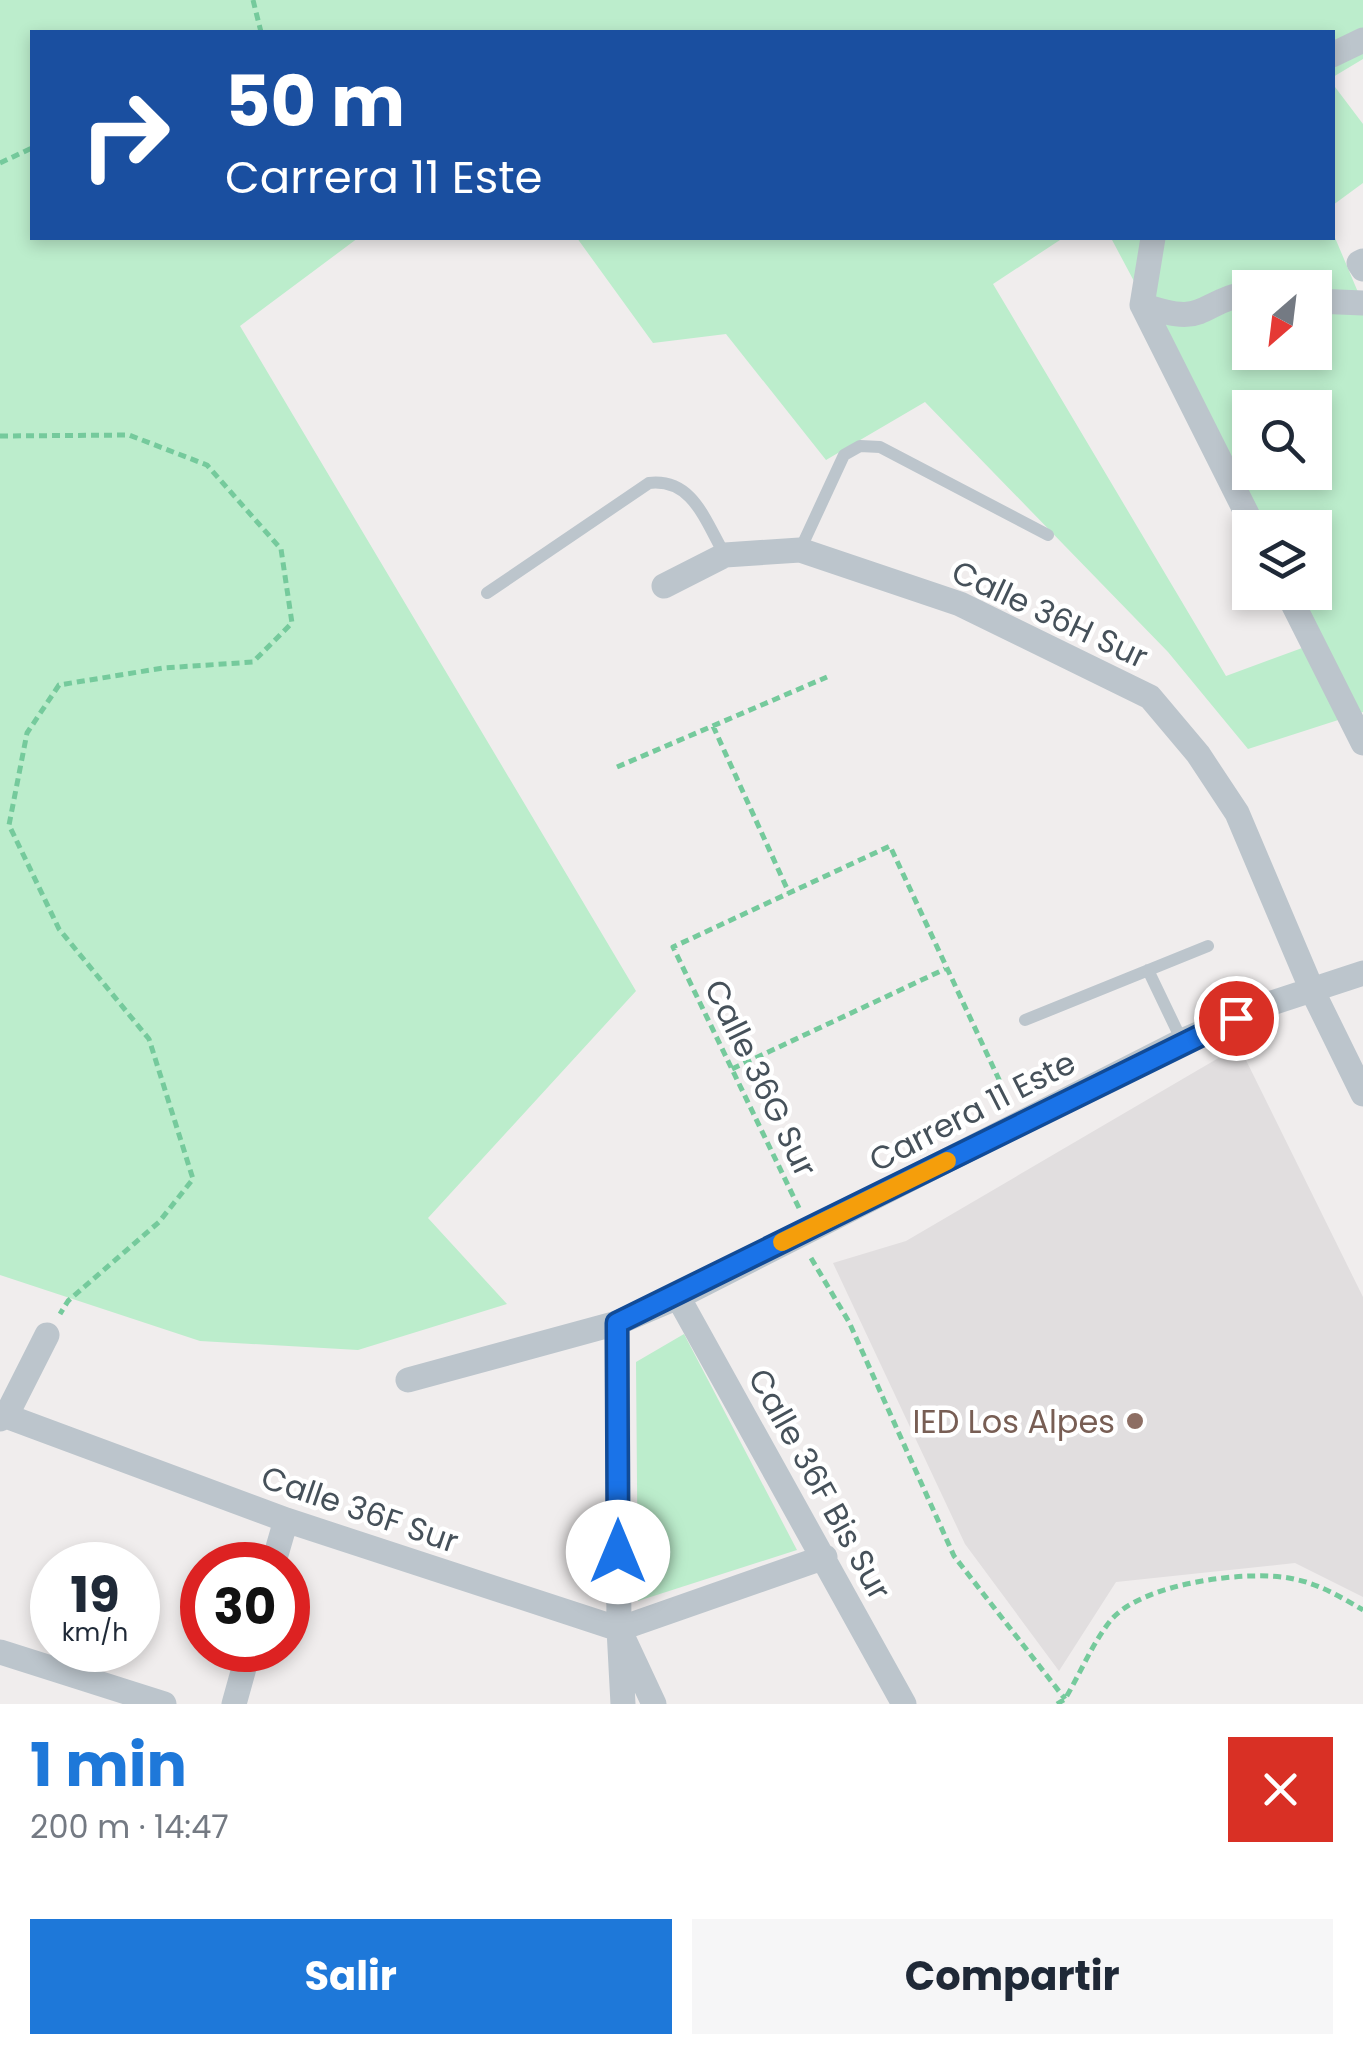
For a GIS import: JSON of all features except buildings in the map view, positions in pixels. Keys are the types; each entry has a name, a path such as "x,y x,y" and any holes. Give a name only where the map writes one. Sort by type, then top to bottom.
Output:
{"street":[{"path":"1335,54 1363,40"},
{"path":"1152,240 1142,305 1245,510"},
{"path":"1142,305 1175,316 1207,312 1232,300"},
{"path":"1332,302 1363,303"},
{"name":"Calle 36H Sur","path":"664,586 725,555 800,550 960,604 1150,696 1198,754 1237,813 1312,990 1363,1094"},
{"path":"1296,610 1363,743"},
{"name":"Carrera 11 Este","path":"408,1380 617,1323 678,1297 1182,1041 1263,1006 1363,973"},
{"name":"Calle 36F Bis Sur","path":"678,1297 904,1704"},
{"path":"617,1323 618,1629 624,1704"},
{"path":"3,1417 47,1335"},
{"name":"Calle 36F Sur","path":"3,1417 286,1520 618,1629"},
{"path":"280,1542 286,1520"},
{"path":"618,1629 824,1557"},
{"path":"618,1629 654,1704"},
{"path":"0,1652 164,1704"},
{"path":"234,1704 243,1672"}],"lane":[{"path":"800,550 844,456 860,446 880,448 1048,535"},
{"path":"487,593 649,483 669,480 686,489 725,555"},
{"path":"1025,1020 1208,946"},
{"path":"1148,970 1182,1041"}],"path":[{"path":"253,0 260,30"},
{"path":"0,163 30,149"},
{"path":"0,436 129,435 207,464 281,548 292,623 253,662 164,668 60,685 27,732 9,825 59,929 149,1039 193,1179 159,1222 68,1301 47,1335"},
{"path":"616,767 826,676"},
{"path":"712,726 790,893 890,846 1020,1125"},
{"name":"Calle 36G Sur","path":"790,893 673,947 954,1556 1065,1699"},
{"path":"732,1069 945,969"},
{"path":"1057,1704 1065,1699 1112,1619 1160,1591 1234,1578 1290,1578 1334,1592 1363,1610"}],"shaded area":[{"name":"IED Los Alpes","path":"1239,1046 1363,1297 1363,1597 1295,1563 1116,1582 1059,1671 965,1544 833,1263 906,1241"}],"green space":[{"path":"0,0 1363,0 1363,59 1335,76 1335,30 30,30 30,240 355,240 240,326 636,991 428,1218 507,1304 358,1350 200,1341 0,1275"},
{"path":"1335,87 1363,124 1363,183 1335,204"},
{"path":"1335,238 1363,304 1363,712 1248,749 1168,652 925,402 826,460 726,334 653,343 578,240 1060,240 993,284 1226,676 1324,640 1308,610 1332,610 1332,510 1256,510 1245,490 1332,490 1332,390 1232,390 1232,465 1112,240"},
{"path":"684,1334 797,1550 638,1601 636,1362"}],"slow traffic":[{"path":"782,1242 947,1161"}],"place":[{"name":"IED Los Alpes","path":"1135,1421"}],"route":[{"path":"618,1552 617,1323 678,1297 1182,1041 1236,1018"}]}
